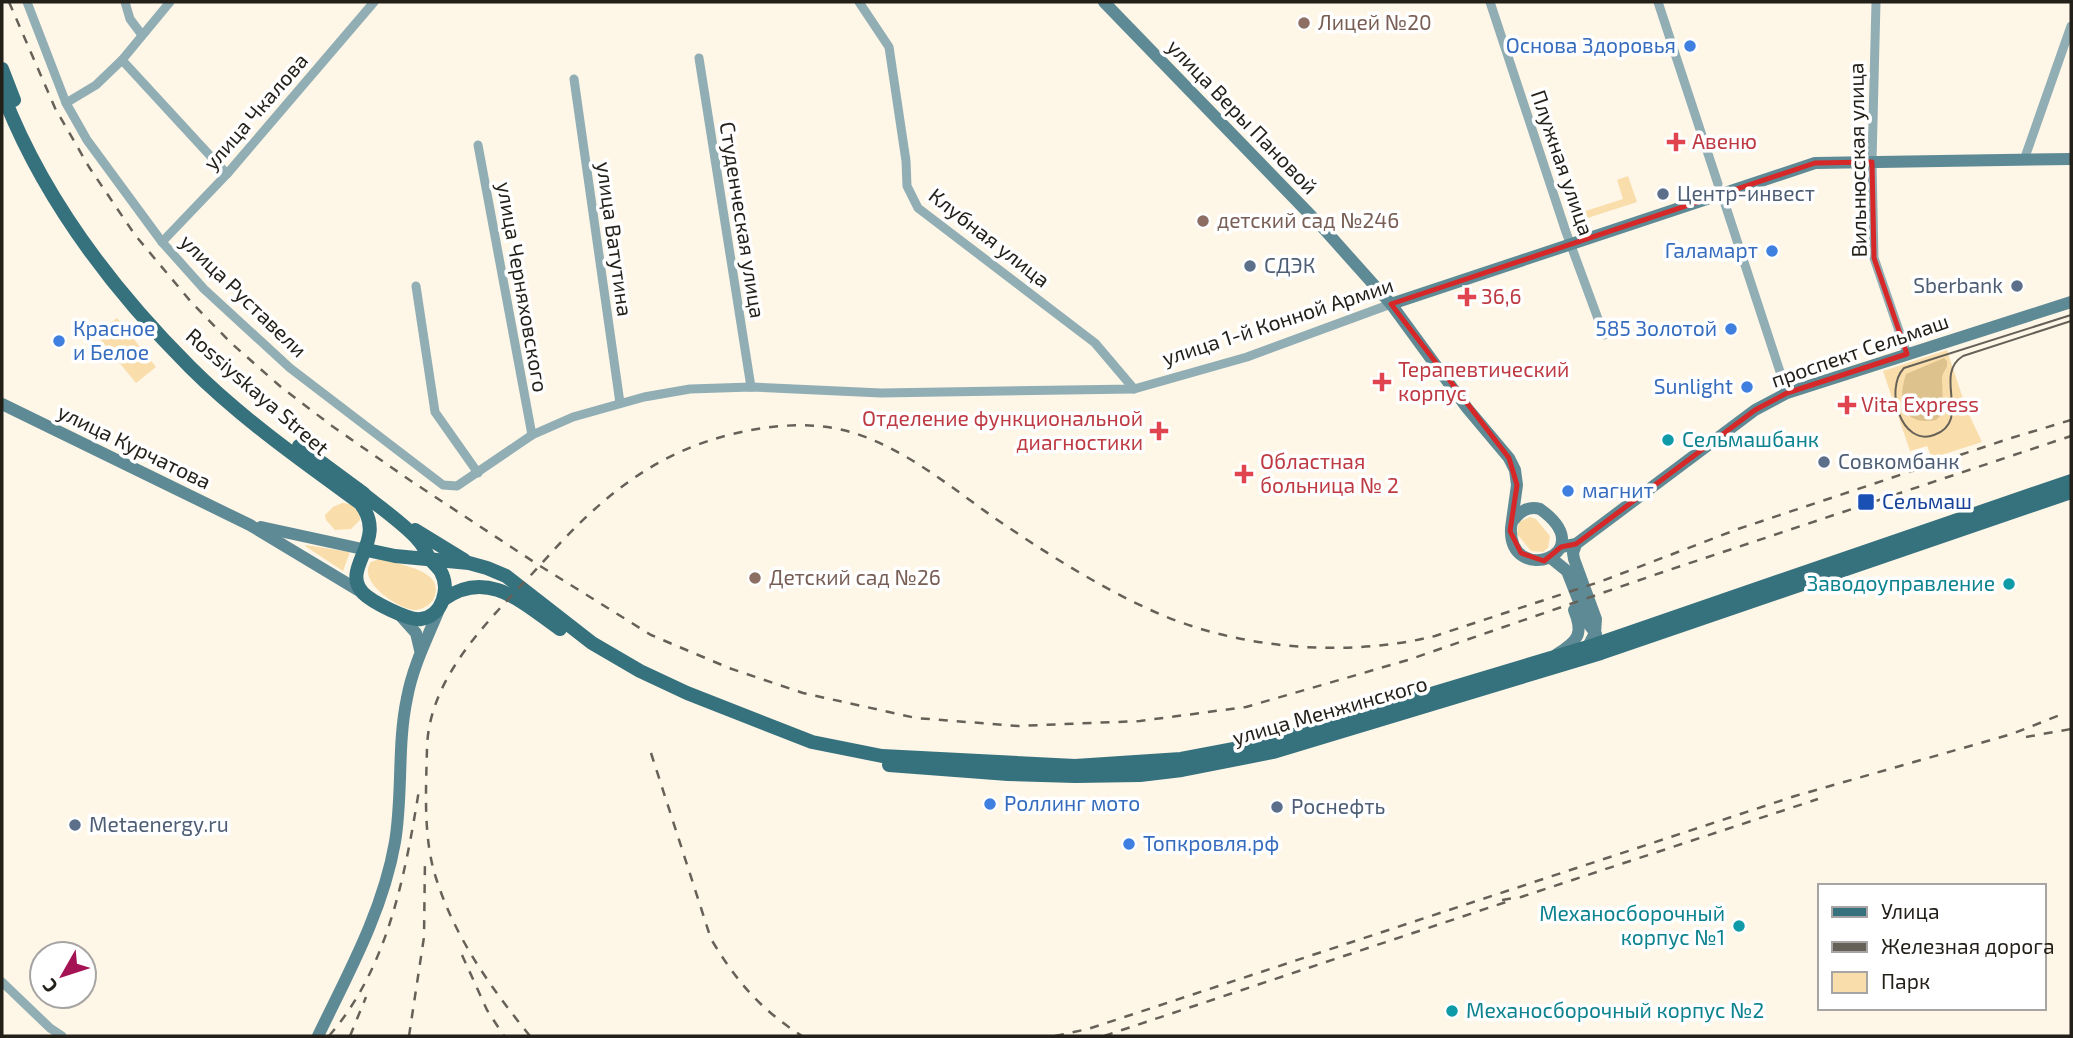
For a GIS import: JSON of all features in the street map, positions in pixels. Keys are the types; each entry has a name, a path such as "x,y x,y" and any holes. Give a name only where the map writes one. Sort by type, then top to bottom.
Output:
{"main road":[{"name":"улица Веры Пановой","path":"1104,2 1324,229 1391,304 1467,408 1508,458 1515,471 1517,485 1511,535 1517,549 1530,560 1547,559"},
{"name":"Rossiyskaya Street","path":"2,69 23,126 46,169 81,225 138,299 196,361 240,400 269,425 357,489"},
{"path":"2,92 16,130 39,173 74,230 131,304 211,386 264,431 360,503 367,512 370,525 367,550 356,569 357,580 363,593 399,614 421,619 431,615 442,602 466,587 493,587 526,598"},
{"name":"улица 1-й Конной Армии","path":"1391,304 1815,163 2071,159"},
{"name":"проспект Сельмаш","path":"1576,544 1755,410 1787,393 2071,302"},
{"name":"улица Курчатова","path":"2,404 250,525 363,593"},
{"name":"улица Менжинского","path":"526,598 592,643 640,671 687,693 812,742 895,757 1075,766 1181,759 1271,742 1549,659 1568,658 1588,647 1596,629 1624,640 2071,481"},
{"path":"318,1036 360,949 381,893 395,842 401,735 407,697 420,650 446,587 441,572 419,540 357,489"},
{"path":"357,489 423,536 469,563 506,576 526,598"},
{"name":"улица Менжинского","path":"526,598 588,648 650,684 783,740 838,757 865,762 995,773 1140,775 1182,770 1273,752 1624,640 2071,492"},
{"path":"1512,523 1528,508 1540,509 1559,529 1561,547"},
{"name":"улица Курчатова","path":"250,525 367,550"},
{"path":"1547,559 1561,547 1576,544"},
{"path":"1576,544 1574,559 1596,629"},
{"path":"1561,547 1574,559"},
{"path":"367,550 469,563"},
{"path":"1547,559 1567,571 1596,629"},
{"path":"1547,559 1560,574 1580,624 1577,638 1549,659"},
{"path":"399,614 416,633 420,650"},
{"path":"1568,658 1582,641 1587,629 1606,629 1624,640"}],"street":[{"name":"улица Руставели","path":"27,2 66,103 87,140 162,242 204,289 290,368 443,485 457,486"},
{"path":"125,2 130,19 142,35"},
{"path":"66,103 96,85 122,60 170,2"},
{"name":"улица Чкалова","path":"162,242 227,174 374,2"},
{"name":"Клубная улица","path":"859,2 889,47 906,161 907,186 918,208 1095,343 1134,389"},
{"name":"Плужная улица","path":"1490,2 1604,335"},
{"path":"1658,2 1718,184"},
{"name":"Вильнюсская улица","path":"1875,2 1872,162 1874,258 1907,354"},
{"path":"2024,160 2071,26"},
{"name":"Студенческая улица","path":"699,58 751,387"},
{"path":"122,60 227,174"},
{"name":"улица Ватутина","path":"574,79 620,403"},
{"name":"улица Черняховского","path":"478,145 532,435"},
{"path":"1724,201 1787,393"},
{"path":"416,286 435,412 478,473"},
{"name":"улица 1-й Конной Армии","path":"457,486 532,435 573,417 620,403 690,388 751,387 881,393 1134,389 1247,357 1391,304"},
{"path":"2,982 62,1036"}],"highlighted area":[{"path":"1872,162 1874,258 1907,354 1787,393 1755,410 1576,544 1561,547 1544,561 1521,553 1510,531 1517,485 1509,458 1391,304 1815,163"}],"green space":[{"path":"1628,176 1637,202 1572,223 1570,216 1623,199 1617,180"},
{"path":"117,318 156,367 136,383 96,334"},
{"path":"1947,350 1966,408 1982,442 1932,458 1927,446 1910,451 1883,371"},
{"path":"342,503 355,507 360,520 351,529 335,530 325,515"},
{"path":"1530,517 1536,519 1550,536 1548,548 1543,552 1531,551 1517,534 1519,522"},
{"path":"305,546 350,552 343,571"},
{"path":"379,559 408,566 427,575 436,588 431,603 416,610 390,600 369,578 371,562"}],"shaded area":[{"path":"1944,358 1947,366 1942,376 1943,413 1936,420 1925,421 1909,416 1902,394 1906,374"}],"tram line":[{"path":"2071,315 1904,368 1898,377 1896,402 1905,425 1913,433 1922,436 1934,435 1945,428 1951,419 1951,374 1954,364 1963,356 2071,321"}],"railway":[{"path":"9,2 55,108 89,167 135,235 192,303 231,343 281,387 411,481 651,635 729,668 803,693 916,718 1018,726 1140,721 1246,707 1408,660 2071,436"},
{"path":"530,1036 502,1000 464,942 436,878 429,847 426,814 427,748 431,721 439,695 452,670 504,603 606,499 653,466 679,452 707,441 763,428 803,425 843,430 864,436 904,456 942,480 996,519 1093,581 1155,612 1187,625 1257,642 1329,648 1401,643 1435,636 1602,581 1738,529 2071,420"},
{"path":"1055,1036 1088,1029 1795,796 2012,734 2060,715"},
{"path":"2026,737 2071,729"},
{"path":"651,753 711,939 750,994 802,1036"},
{"path":"329,1036 366,981 380,951 400,888 419,790"},
{"path":"1502,900 1521,897 1818,799"},
{"path":"409,1036 424,937 425,859"},
{"path":"1104,1036 1512,900"},
{"path":"462,955 487,1010 504,1036"},
{"path":"350,1036 366,997"}],"place":[{"name":"Лицей №20","path":"1304,23"},
{"name":"Основа Здоровья","path":"1690,46"},
{"name":"Авеню","path":"1676,142"},
{"name":"Центр-инвест","path":"1663,194"},
{"name":"детский сад №246","path":"1203,221"},
{"name":"Галамарт","path":"1772,251"},
{"name":"СДЭК","path":"1250,266"},
{"name":"Sberbank","path":"2017,286"},
{"name":"36,6","path":"1467,297"},
{"name":"585 Золотой","path":"1731,329"},
{"name":"Красное и Белое","path":"59,341"},
{"name":"Терапевтический корпус","path":"1382,382"},
{"name":"Sunlight","path":"1747,387"},
{"name":"Vita Express","path":"1847,405"},
{"name":"Отделение функциональной диагностики","path":"1159,431"},
{"name":"Сельмашбанк","path":"1668,440"},
{"name":"Совкомбанк","path":"1824,462"},
{"name":"Областная больница № 2","path":"1244,474"},
{"name":"магнит","path":"1568,491"},
{"name":"Сельмаш","path":"1866,502"},
{"name":"Детский сад №26","path":"755,578"},
{"name":"Заводоуправление","path":"2009,584"},
{"name":"Роллинг мото","path":"990,804"},
{"name":"Роснефть","path":"1277,807"},
{"name":"Metaenergy.ru","path":"75,825"},
{"name":"Топкровля.рф","path":"1129,844"},
{"name":"Механосборочный корпус №1","path":"1739,926"},
{"name":"Механосборочный корпус №2","path":"1452,1011"}]}
